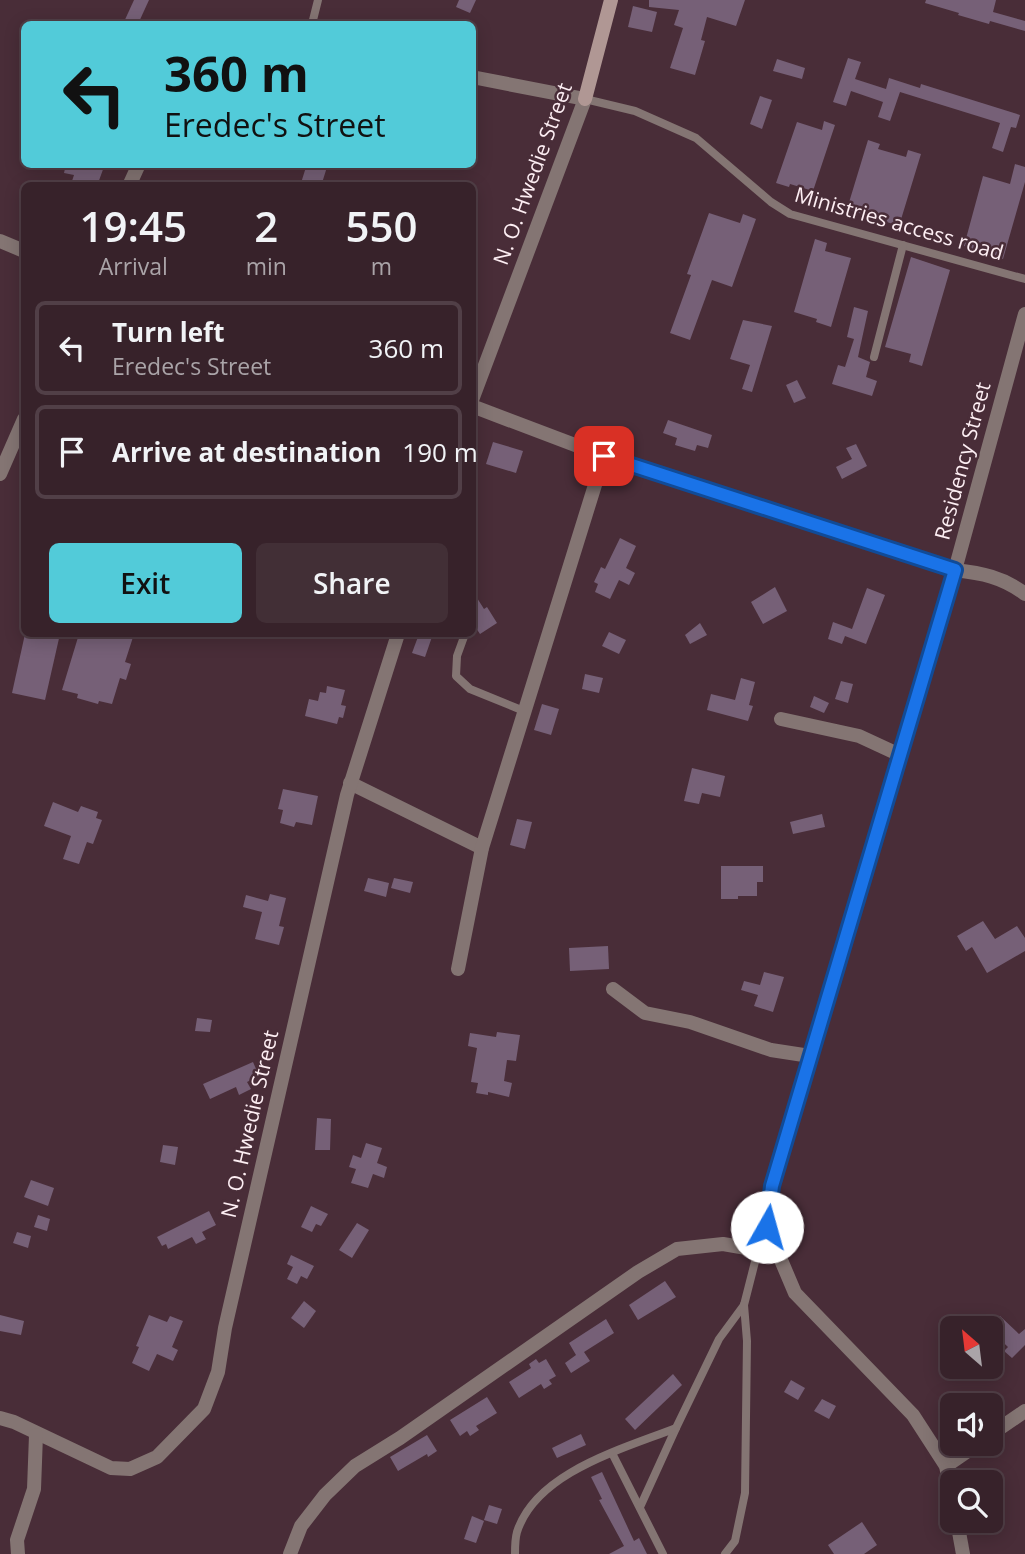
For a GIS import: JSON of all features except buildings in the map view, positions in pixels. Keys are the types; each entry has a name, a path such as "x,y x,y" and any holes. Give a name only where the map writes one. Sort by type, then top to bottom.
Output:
{"street":[{"name":"N. O. Hwedie Street","path":"476,389 584,99 611,0"},
{"path":"476,78 584,99"},
{"path":"0,241 21,250"},
{"name":"Residency Street","path":"767,1227 772,1186 955,570 1025,314"},
{"path":"476,407 604,456 955,570 989,575 1015,586 1025,594"},
{"path":"0,474 21,426"},
{"path":"458,969 482,848 604,456"},
{"name":"N. O. Hwedie Street","path":"7,1420 111,1468 130,1469 157,1457 204,1409 218,1372 225,1328 351,783 397,637"},
{"path":"781,719 859,736 900,755"},
{"path":"351,783 482,848"},
{"path":"613,989 645,1013 690,1022 771,1050 810,1056"},
{"path":"767,1227 796,1293 913,1415 947,1470"},
{"path":"290,1554 301,1525 325,1495 355,1466 400,1438 638,1272 677,1248 723,1244 758,1250"},
{"path":"1003,1426 1025,1411"},
{"path":"18,1554 17,1540 34,1489 36,1435"},
{"path":"946,1466 961,1456"},
{"path":"959,1533 963,1554"}],"lane":[{"path":"313,21 318,0"},
{"name":"Ministries access road","path":"584,99 635,111 696,138 771,202 790,214 1025,279"},
{"path":"874,358 903,245"},
{"path":"464,637 457,656 456,676 470,688 524,711"},
{"path":"725,1554 734,1541 745,1493 747,1341 744,1305 758,1250 767,1227"},
{"path":"640,1507 719,1339 744,1305"},
{"path":"515,1554 517,1533 530,1507 559,1478 612,1453 676,1428"},
{"path":"612,1453 663,1554"}],"route":[{"path":"604,456 955,570 772,1186 767,1227"}]}
